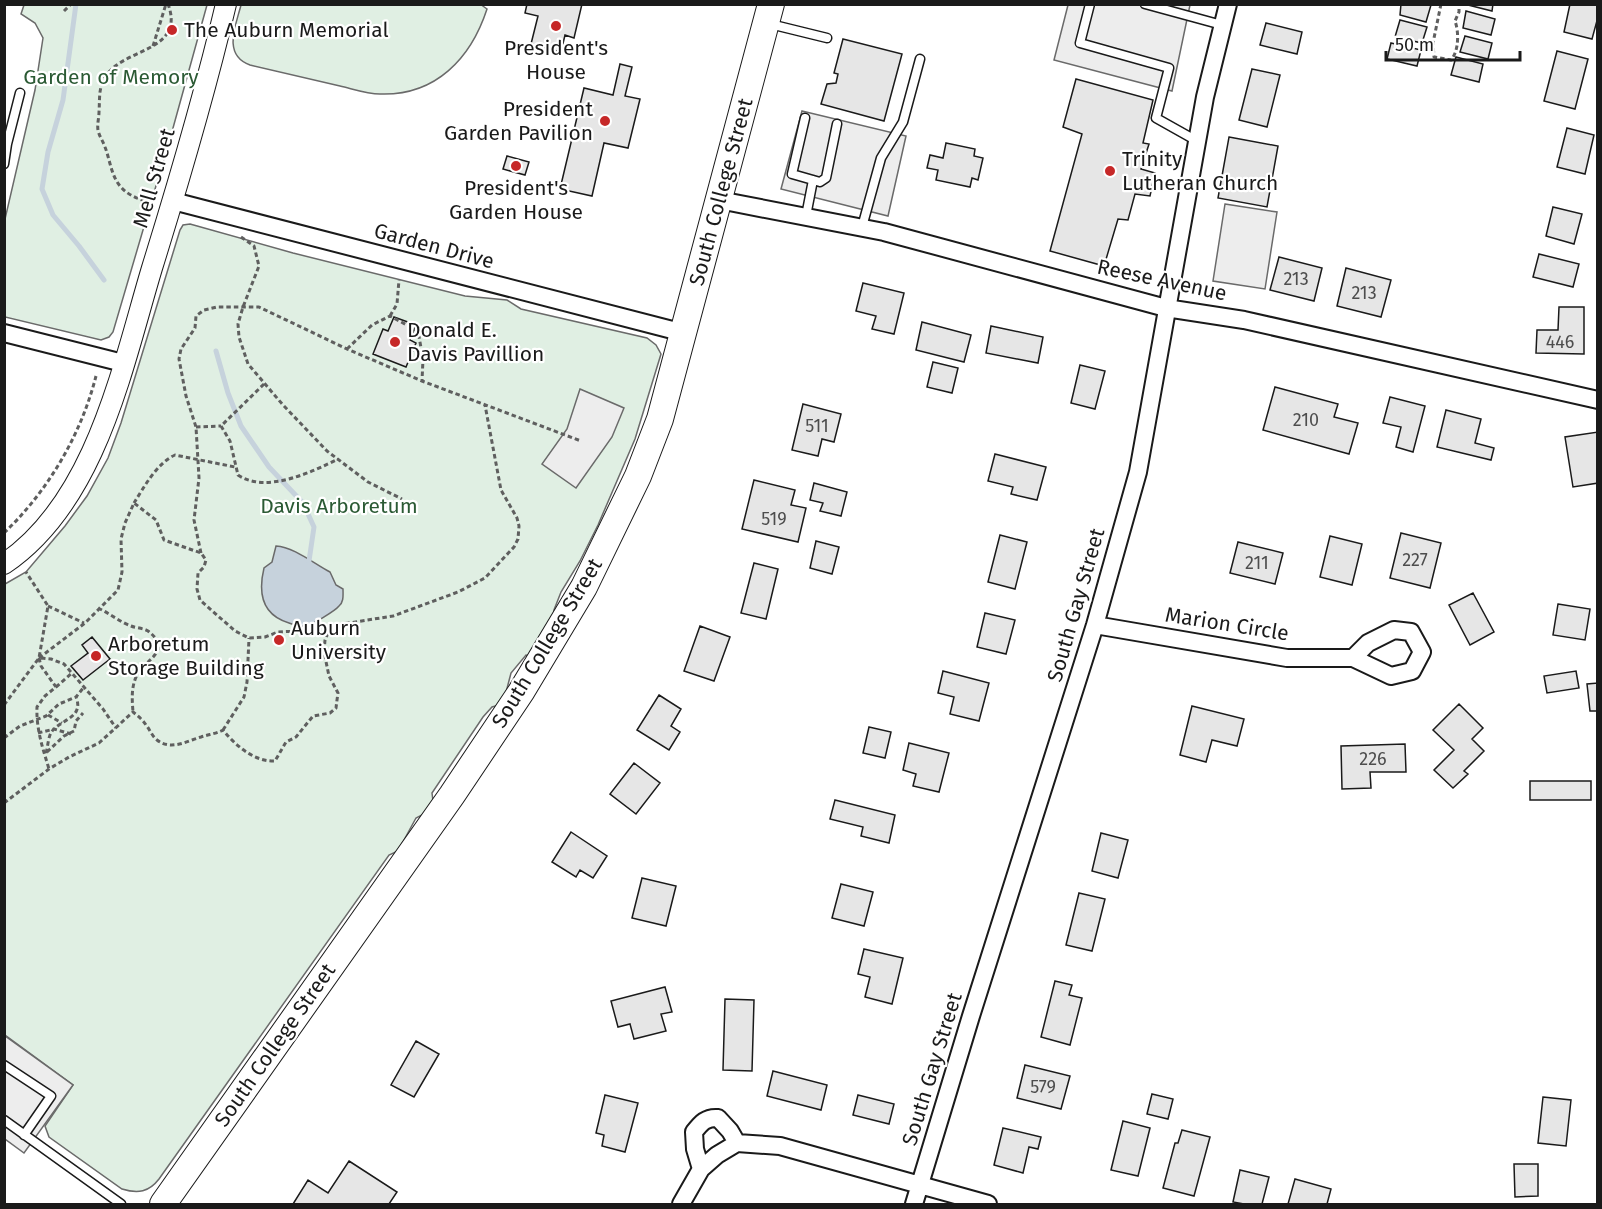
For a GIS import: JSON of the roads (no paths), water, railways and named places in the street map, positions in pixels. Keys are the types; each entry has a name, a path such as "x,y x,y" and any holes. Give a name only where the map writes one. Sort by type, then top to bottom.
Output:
{"main road":[{"name":"South College Street","path":"163,1204 452,795 521,693 584,587 638,476 660,419 769,14"}],"street":[{"name":"Mell Street","path":"4,564 20,553 44,530 69,495 103,429 173,201 212,64 226,4"},
{"name":"South Gay Street","path":"914,1204 1095,625 1138,472 1205,97 1228,4"},
{"name":"Reese Avenue","path":"718,200 862,227 1166,308 1244,320 1598,400"},
{"name":"Garden Drive","path":"173,201 684,333"},
{"path":"4,333 123,363"},
{"name":"Marion Circle","path":"1095,625 1287,658 1353,658"},
{"path":"701,1169 695,1149 694,1132 702,1123 711,1118 718,1118 737,1143"},
{"path":"681,1204 701,1169 717,1155 737,1143 780,1146 919,1187 988,1204"}],"lane":[{"path":"1090,4 1080,43 1169,69 1156,118 1197,141"},
{"path":"1145,4 1222,25"},
{"path":"769,14 827,38"},
{"path":"862,227 881,158 903,122 920,59"},
{"path":"4,164 20,93"},
{"path":"805,118 792,174 820,182 826,178 837,124"},
{"path":"806,216 813,180"},
{"path":"4,1065 51,1096 24,1135"},
{"path":"4,1120 121,1204"}],"waterway":[{"path":"76,4 63,100 48,152 42,189 53,215 104,280"},
{"path":"216,351 228,393 241,426 269,467 303,503 314,527 309,561"}],"place":[{"name":"President's House","path":"556,26"},
{"name":"The Auburn Memorial","path":"172,30"},
{"name":"President Garden Pavilion","path":"605,121"},
{"name":"President's Garden House","path":"516,166"},
{"name":"Trinity Lutheran Church","path":"1110,171"},
{"name":"Donald E. Davis Pavillion","path":"395,342"},
{"name":"Auburn University","path":"279,640"},
{"name":"Arboretum Storage Building","path":"96,656"}],"park label":[{"name":"Garden of Memory","path":"111,77"},
{"name":"Davis Arboretum","path":"339,506"}]}
